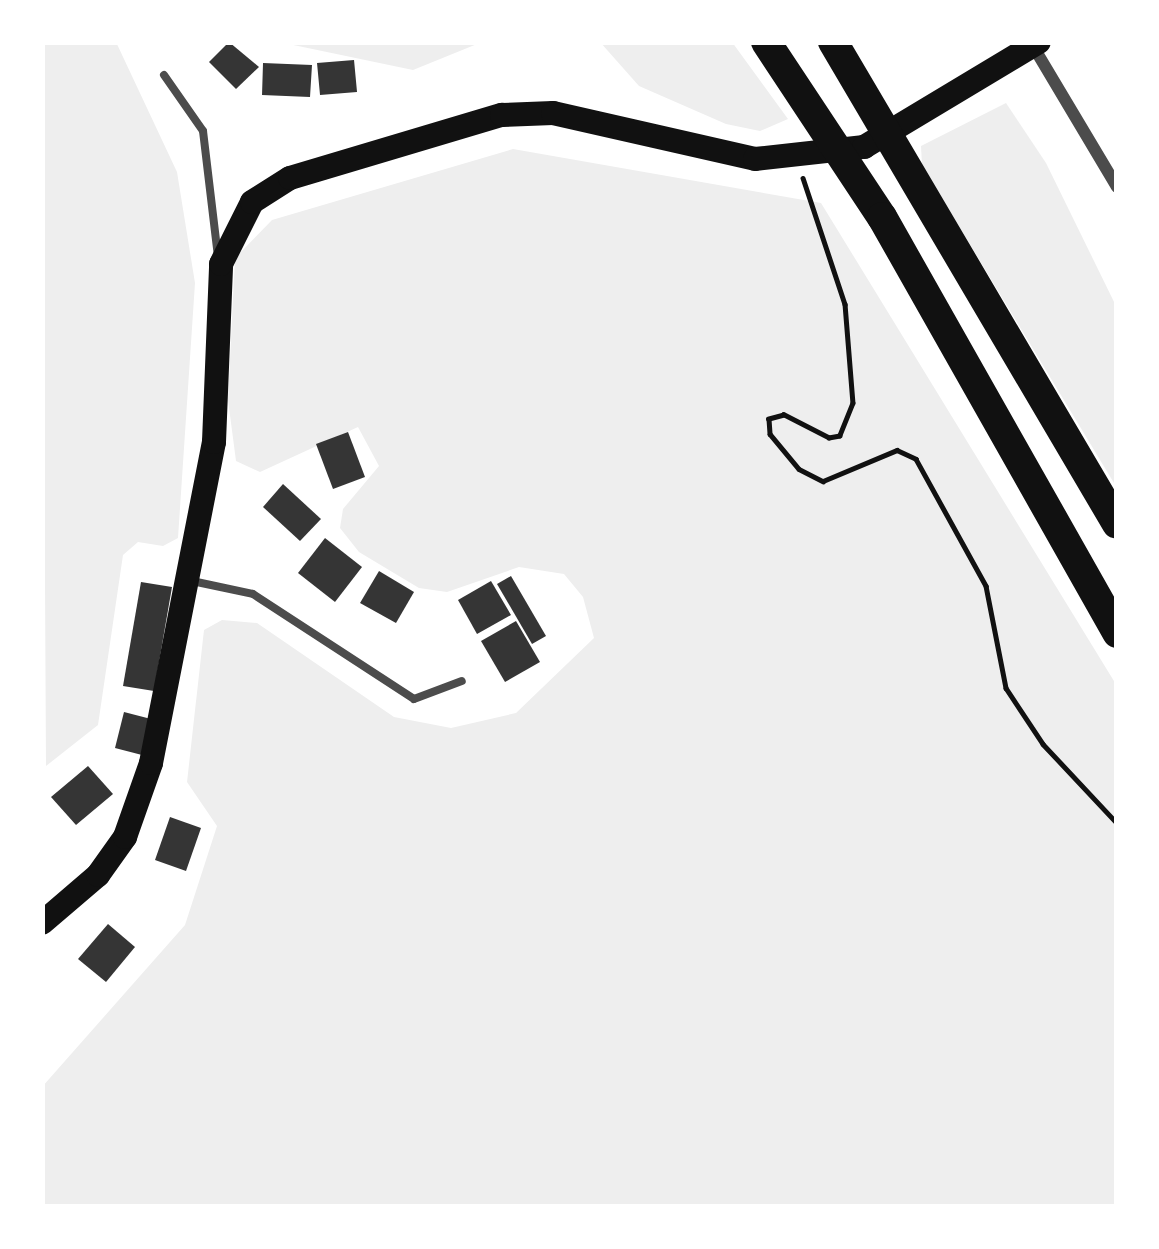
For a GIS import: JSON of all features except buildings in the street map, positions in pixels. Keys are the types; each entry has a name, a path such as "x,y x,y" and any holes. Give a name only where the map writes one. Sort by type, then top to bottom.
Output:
{"highway":[{"path":"766,42 882,217 1117,633"},
{"path":"840,52 1117,524"}],"main road":[{"path":"42,923 98,875 125,837 151,763 192,580 214,442 221,264 252,202 290,178 502,115 553,112 755,159 864,147 1036,44"}],"street":[{"path":"1036,44 1117,187"}],"lane":[{"path":"164,74 203,131 211,242 221,264"},
{"path":"192,580 254,593 414,699 462,681"}],"path":[{"path":"796,158 845,304 853,404 840,436 829,438 784,415 769,418 770,434 799,469 823,481 897,450 916,459 986,586 1006,688 1043,744 1117,823"}],"shaded area":[{"path":"42,42 116,42 177,172 195,283 178,538 163,546 138,542 123,555 98,725 46,766"},
{"path":"279,42 482,42 413,70"},
{"path":"600,42 732,42 788,119 760,131 726,124 639,86"},
{"path":"1006,103 1046,163 1117,308 1117,488 922,165 921,146"},
{"path":"513,149 821,203 1117,686 1117,1207 42,1207 42,1087 185,925 217,826 187,782 204,630 222,620 257,623 394,717 451,728 516,713 594,638 583,597 564,574 519,567 447,592 419,588 359,552 340,528 343,509 379,466 358,427 260,472 236,461 228,400 235,258 272,220"}]}
